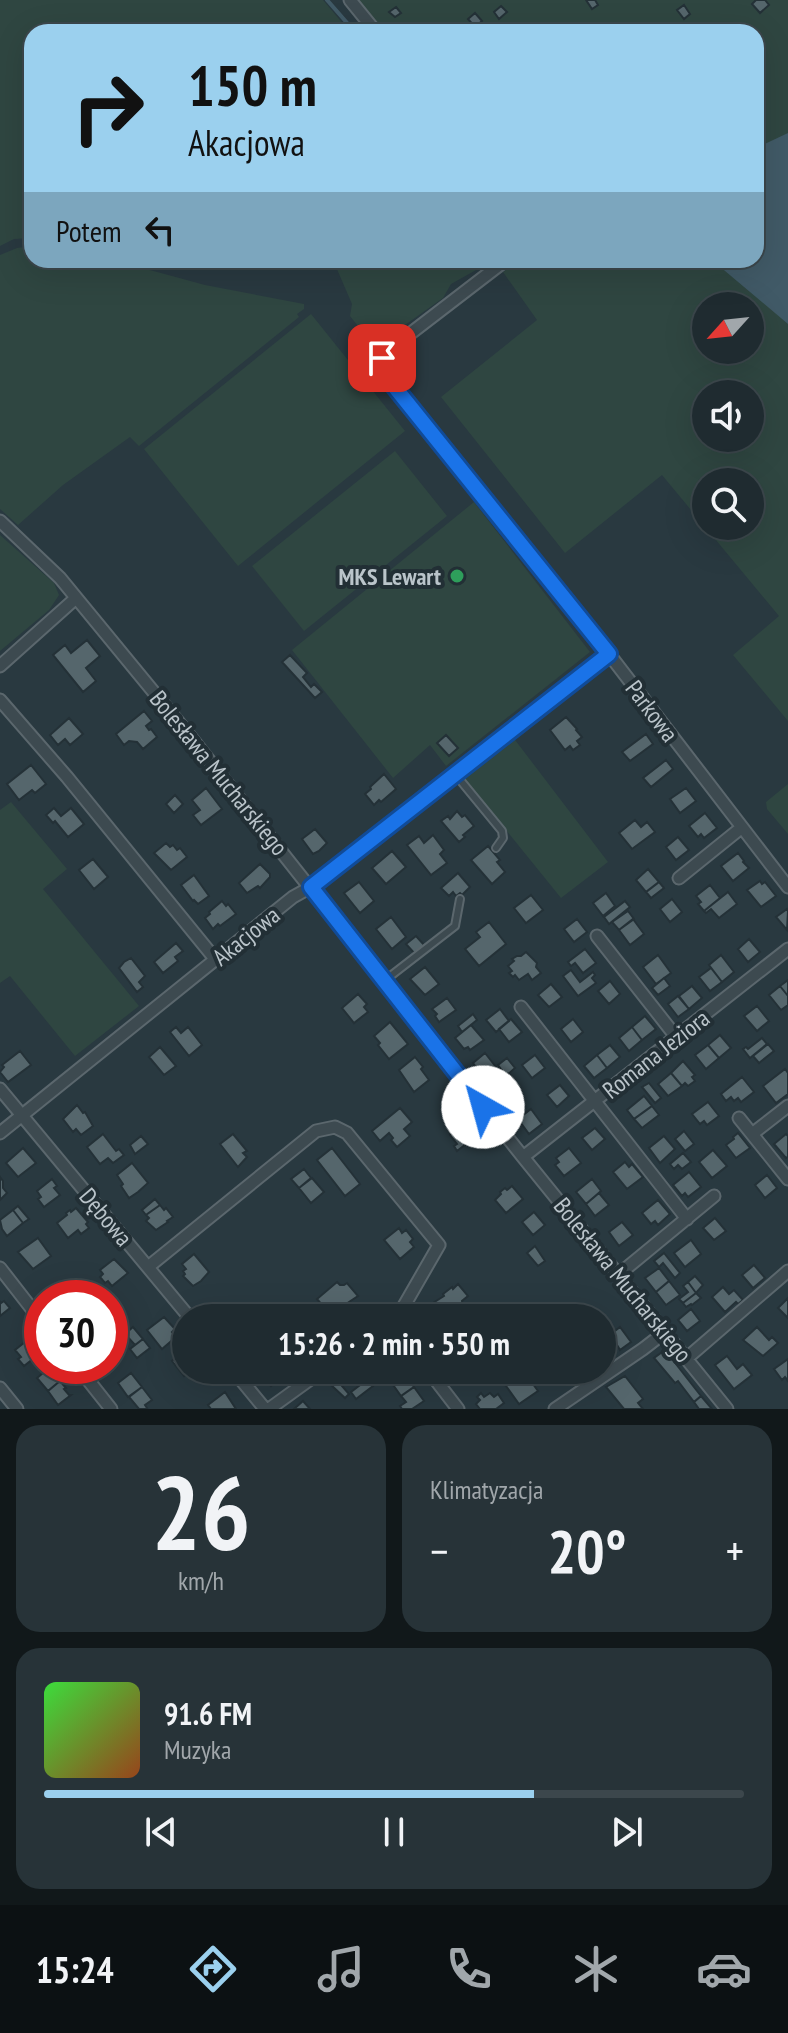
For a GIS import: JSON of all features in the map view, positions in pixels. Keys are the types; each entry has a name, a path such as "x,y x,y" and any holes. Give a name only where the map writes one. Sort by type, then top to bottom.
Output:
{"street":[{"path":"350,0 370,24"},
{"name":"Parkowa","path":"496,268 385,353 381,361 382,371 609,654 788,887"},
{"name":"Bolesława Mucharskiego","path":"0,521 60,578 727,1409"},
{"path":"0,666 76,598"},
{"name":"Akacjowa","path":"0,1133 293,897 311,887 609,654"},
{"path":"0,700 216,960"},
{"path":"679,878 741,828"},
{"path":"597,936 677,1038"},
{"name":"Romana Jeziora","path":"523,1157 788,949"},
{"path":"521,1007 687,1219"},
{"name":"Dębowa","path":"0,1089 178,1304"},
{"path":"752,1134 788,1106"},
{"path":"739,1118 788,1179"},
{"path":"148,1267 316,1131 335,1127 347,1133 439,1245 405,1304"},
{"path":"618,1275 714,1196"},
{"path":"0,1268 24,1299"},
{"path":"687,1358 788,1271"},
{"path":"555,1409 665,1332"},
{"path":"91,1384 111,1409"},
{"path":"245,1384 267,1409 303,1384"},
{"path":"439,1384 458,1409"},
{"path":"0,1388 17,1409"}],"lane":[{"path":"456,775 502,831 503,838 496,848"},
{"path":"384,981 455,926 460,899"}],"green space":[{"path":"0,0 323,0 343,24 24,24 24,238 14,239 0,246"},
{"path":"358,0 788,0 788,721 733,655 779,616 716,540 764,540 764,468 692,468 692,511 662,475 565,553 441,397 537,320 503,272 508,268 764,268 764,24 378,24"},
{"path":"24,247 24,268 142,268 205,285 304,304 304,309 297,314 299,317 139,446 130,437 63,485 18,525 0,509 0,255"},
{"path":"336,268 480,268 451,284 443,298 388,337 373,339 365,335 350,316 352,304"},
{"path":"311,314 405,431 238,566 144,449"},
{"path":"395,451 447,516 304,631 252,566"},
{"name":"MKS Lewart","path":"474,502 590,652 446,766 430,745 393,778 292,650"},
{"path":"0,535 54,583 59,595 49,610 0,651"},
{"path":"509,732 608,862 561,898 460,773"},
{"path":"788,784 788,834 767,809 766,802"},
{"path":"11,802 67,869 43,889 139,1006 75,1056 10,976 0,983 0,810"}],"water":[{"path":"788,133 788,324 764,304 764,292 750,292 722,268 764,268 764,144"}],"building":[{"path":"586,0 595,0 598,5 592,9"},
{"path":"756,0 765,0 769,5 760,13 752,4"},
{"path":"684,5 690,14 684,19 677,10"},
{"path":"501,6 507,12 499,19 494,12"},
{"path":"396,7 401,13 395,17 389,12"},
{"path":"475,13 482,21 472,24 468,19"},
{"path":"87,640 100,656 86,668 96,681 83,692 53,655 65,645 71,653"},
{"path":"290,655 307,673 303,677 311,687 314,684 322,692 315,698 282,662"},
{"path":"144,711 152,721 146,726 157,737 143,749 137,742 129,741 124,745 116,734"},
{"path":"566,717 582,737 577,741 580,745 573,750 570,746 565,750 550,730"},
{"path":"69,718 83,734 70,745 65,739 58,745 50,735"},
{"path":"646,734 653,744 630,761 622,752"},
{"path":"446,735 458,748 449,756 437,743"},
{"path":"666,760 673,769 651,787 643,778"},
{"path":"31,765 46,784 19,800 7,784"},
{"path":"384,774 396,789 374,805 365,794"},
{"path":"206,788 222,809 201,825 193,815 200,810 192,800"},
{"path":"686,788 696,801 680,813 670,799"},
{"path":"175,795 183,804 174,813 166,804"},
{"path":"54,808 61,816 71,808 84,824 68,837 46,815"},
{"path":"457,811 474,826 459,842 441,821 448,816 450,819"},
{"path":"705,813 717,828 704,838 701,834 698,837 689,826"},
{"path":"635,820 641,827 647,822 655,832 632,849 619,833"},
{"path":"315,829 327,843 313,854 302,839"},
{"path":"433,835 444,850 440,854 447,863 431,875 407,845 419,836 424,843"},
{"path":"678,837 689,850 676,860 666,847"},
{"path":"166,843 177,850 180,848 187,857 171,870 154,853"},
{"path":"488,846 505,872 492,884 471,860"},
{"path":"392,851 406,867 386,884 372,868"},
{"path":"738,853 749,868 733,881 721,866"},
{"path":"93,859 108,877 94,889 79,870"},
{"path":"260,864 270,877 260,888 258,886 247,893 239,883"},
{"path":"648,869 659,882 646,892 636,880"},
{"path":"458,873 470,887 462,895 456,896 453,892 449,896 441,888"},
{"path":"194,875 209,896 198,904 181,885"},
{"path":"760,881 762,884 765,882 776,896 761,907 747,890"},
{"path":"359,882 374,901 360,913 344,893"},
{"path":"659,882 664,888 651,898 646,892"},
{"path":"710,885 720,898 704,911 696,896"},
{"path":"728,892 737,904 719,918 711,909 706,913 704,911"},
{"path":"606,893 615,906 603,916 593,903"},
{"path":"531,895 543,910 526,923 514,908"},
{"path":"672,899 682,912 670,922 660,909"},
{"path":"222,901 236,914 213,929 205,918"},
{"path":"625,901 630,907 609,924 604,917"},
{"path":"628,911 634,919 619,930 612,922"},
{"path":"788,911 787,930 776,917"},
{"path":"391,917 406,937 392,949 376,929"},
{"path":"577,919 587,932 574,942 564,929"},
{"path":"633,919 644,934 630,945 619,930"},
{"path":"489,922 506,944 479,966 465,949 480,937 476,932"},
{"path":"416,936 425,946 415,954 406,944"},
{"path":"749,939 760,952 748,962 738,949"},
{"path":"176,943 183,951 175,957 178,961 163,973 154,962"},
{"path":"585,949 596,963 583,973 575,963 571,966 568,962"},
{"path":"526,952 537,963 536,967 541,973 532,980 528,974 519,980 509,973 512,971 508,966 514,961 512,959"},
{"path":"658,955 671,973 656,984 643,967"},
{"path":"721,955 734,972 722,982 709,965"},
{"path":"131,958 145,976 139,982 143,987 137,992 119,968"},
{"path":"425,967 439,984 425,995 410,979"},
{"path":"711,968 722,982 710,991 699,977"},
{"path":"571,970 580,982 593,972 595,975 592,978 596,983 578,996 563,976"},
{"path":"664,978 670,986 658,995 652,988"},
{"path":"788,980 788,996 780,986"},
{"path":"610,981 620,994 609,1004 598,991"},
{"path":"551,984 562,997 549,1007 538,995"},
{"path":"692,986 702,998 689,1009 679,996"},
{"path":"780,986 788,996 788,1005 781,1010 769,995"},
{"path":"358,994 367,1004 364,1007 368,1012 354,1023 342,1008"},
{"path":"678,996 689,1009 678,1017 668,1004"},
{"path":"447,998 456,1010 439,1022 432,1009"},
{"path":"757,1006 769,1021 757,1031 744,1016"},
{"path":"500,1009 509,1021 496,1032 486,1020"},
{"path":"473,1014 477,1020 462,1032 458,1026"},
{"path":"645,1016 656,1029 642,1040 632,1027"},
{"path":"511,1019 522,1032 509,1042 499,1029"},
{"path":"573,1019 583,1032 571,1042 561,1029"},
{"path":"390,1022 408,1044 389,1059 374,1036"},
{"path":"471,1025 484,1040 470,1050 468,1047 464,1049 455,1038"},
{"path":"176,1027 181,1033 188,1027 202,1045 189,1056 170,1032"},
{"path":"632,1027 642,1040 629,1051 619,1038"},
{"path":"720,1035 731,1048 719,1058 708,1045"},
{"path":"762,1038 767,1044 750,1058 743,1049 748,1049"},
{"path":"768,1044 774,1051 759,1063 753,1056"},
{"path":"610,1045 620,1057 607,1068 597,1055"},
{"path":"708,1045 719,1058 706,1069 695,1055"},
{"path":"160,1047 176,1066 164,1075 149,1057"},
{"path":"20,1051 31,1065 8,1082 0,1072 4,1067 2,1065"},
{"path":"485,1053 496,1067 483,1077 473,1063"},
{"path":"535,1055 545,1068 532,1078 522,1065"},
{"path":"597,1055 607,1068 594,1078 584,1066"},
{"path":"415,1057 429,1080 414,1092 399,1070"},
{"path":"507,1058 515,1068 506,1076 498,1065"},
{"path":"683,1061 695,1075 692,1077 695,1081 688,1086 685,1083 682,1086 671,1073"},
{"path":"785,1069 788,1073 788,1094 776,1103 763,1086"},
{"path":"671,1073 682,1086 668,1096 658,1084"},
{"path":"742,1077 754,1092 741,1102 731,1097 726,1101 721,1094"},
{"path":"510,1082 521,1097 507,1107 499,1097 502,1095 496,1092"},
{"path":"649,1083 661,1098 655,1103 642,1087"},
{"path":"560,1085 569,1096 557,1107 547,1095"},
{"path":"644,1096 652,1106 634,1119 627,1110"},
{"path":"708,1102 719,1116 707,1125 704,1121 700,1124 692,1114"},
{"path":"77,1105 93,1126 81,1135 76,1129 73,1132 63,1119"},
{"path":"652,1106 659,1115 642,1128 634,1119"},
{"path":"400,1108 412,1122 404,1129 410,1136 397,1147 389,1133 380,1141 372,1131"},
{"path":"531,1109 542,1124 529,1134 518,1119"},
{"path":"466,1122 475,1137 457,1151 454,1146 457,1144 450,1135"},
{"path":"595,1128 605,1139 592,1150 582,1138"},
{"path":"684,1131 694,1144 685,1151 675,1139"},
{"path":"738,1133 750,1148 736,1158 726,1145"},
{"path":"103,1134 116,1151 119,1149 124,1155 113,1163 108,1158 100,1164 87,1147"},
{"path":"233,1134 247,1151 243,1153 247,1157 238,1167 220,1144"},
{"path":"786,1134 788,1157 786,1158 774,1144"},
{"path":"141,1136 148,1144 135,1154 130,1145"},
{"path":"664,1136 675,1149 660,1163 649,1148"},
{"path":"23,1148 36,1163 18,1177 6,1163"},
{"path":"332,1148 360,1184 345,1196 317,1160"},
{"path":"569,1148 581,1163 564,1176 555,1165 559,1162 556,1158"},
{"path":"713,1150 727,1166 712,1178 699,1162"},
{"path":"683,1153 691,1162 682,1169 678,1165 674,1169 670,1164"},
{"path":"625,1162 629,1167 632,1164 643,1177 627,1189 613,1172"},
{"path":"132,1163 148,1183 129,1198 117,1175"},
{"path":"304,1169 311,1178 299,1188 291,1179"},
{"path":"689,1172 701,1187 688,1197 685,1193 682,1196 673,1185"},
{"path":"767,1175 777,1188 765,1198 755,1185"},
{"path":"0,1177 7,1193 0,1200"},
{"path":"312,1178 324,1192 311,1203 299,1188"},
{"path":"52,1179 60,1195 44,1207 37,1191"},
{"path":"592,1179 601,1191 586,1204 576,1192"},
{"path":"512,1186 523,1199 506,1213 495,1200 500,1192"},
{"path":"599,1193 609,1205 595,1216 586,1204"},
{"path":"155,1199 160,1205 146,1215 142,1210"},
{"path":"658,1200 670,1214 658,1225 655,1221 651,1224 642,1213"},
{"path":"160,1205 173,1217 156,1230 146,1221 149,1218 146,1215"},
{"path":"18,1206 29,1219 23,1223 13,1210"},
{"path":"76,1208 88,1222 89,1228 81,1234 78,1230 68,1238 57,1223"},
{"path":"13,1210 23,1223 7,1236 0,1220"},
{"path":"534,1212 545,1225 533,1235 522,1222"},
{"path":"715,1218 726,1231 714,1240 703,1228"},
{"path":"622,1222 633,1235 619,1246 609,1232"},
{"path":"399,1228 402,1233 406,1230 413,1239 410,1242 414,1247 400,1259 384,1240"},
{"path":"38,1238 51,1256 33,1269 18,1252"},
{"path":"691,1240 701,1254 685,1267 674,1253"},
{"path":"535,1246 545,1261 538,1266 527,1253"},
{"path":"664,1253 680,1273 675,1278 663,1263 659,1267 654,1261"},
{"path":"194,1254 209,1272 193,1286 183,1276 186,1269 182,1264"},
{"path":"114,1259 128,1273 119,1280 102,1280 100,1270"},
{"path":"754,1265 765,1278 753,1288 742,1275"},
{"path":"659,1268 669,1281 656,1292 645,1278"},
{"path":"695,1276 703,1285 696,1293 688,1282"},
{"path":"669,1281 680,1295 666,1305 656,1292"},
{"path":"337,1282 340,1285 347,1283 358,1296 346,1304 321,1304 317,1299"},
{"path":"688,1282 696,1293 683,1303 679,1299 688,1292 683,1286"},
{"path":"458,1284 468,1296 462,1304 433,1303 452,1287"},
{"path":"723,1287 729,1294 734,1290 743,1300 725,1312 712,1297"},
{"path":"696,1293 701,1298 686,1307 683,1303"},
{"path":"788,1298 788,1318 778,1308"},
{"path":"0,1301 10,1308 0,1316"},
{"path":"691,1309 700,1321 687,1331 678,1320"},
{"path":"164,1317 172,1326 172,1340 162,1349 147,1330"},
{"path":"133,1327 143,1339 135,1345 128,1337 128,1331"},
{"path":"620,1327 631,1342 620,1350 616,1346 616,1330"},
{"path":"757,1327 769,1340 772,1337 778,1343 763,1356 743,1340"},
{"path":"143,1339 150,1348 137,1358 130,1349"},
{"path":"24,1343 24,1366 18,1359 21,1357 15,1350"},
{"path":"665,1350 701,1396 694,1402 654,1358"},
{"path":"727,1356 737,1369 743,1364 752,1375 734,1389 715,1365"},
{"path":"788,1359 788,1381 785,1377 782,1380 774,1369"},
{"path":"131,1373 142,1387 128,1397 119,1384 128,1384"},
{"path":"625,1376 643,1399 638,1403 643,1409 624,1409 606,1387 616,1384"},
{"path":"42,1384 56,1384 48,1391"},
{"path":"56,1384 63,1384 71,1395 58,1405 48,1391"},
{"path":"330,1384 340,1384 349,1394 345,1398"},
{"path":"361,1384 373,1386 356,1399 351,1392"},
{"path":"392,1384 412,1384 414,1387 401,1396"},
{"path":"533,1384 538,1391 519,1404 506,1386"},
{"path":"142,1387 152,1400 145,1405 147,1408 139,1409 129,1397"},
{"path":"414,1387 424,1401 412,1409 402,1409 400,1406 406,1402 401,1396"},
{"path":"225,1392 236,1409 211,1409 208,1405"},
{"path":"481,1393 484,1397 490,1393 494,1397 498,1394 504,1403 496,1409 480,1409 476,1404"},
{"path":"701,1396 712,1409 699,1409 694,1402"},
{"path":"303,1401 310,1409 294,1409"}],"waterway":[{"path":"327,0 348,24"}],"place":[{"name":"MKS Lewart","path":"457,576"}],"route":[{"path":"382,358 385,375 609,654 311,887 483,1107"}]}
